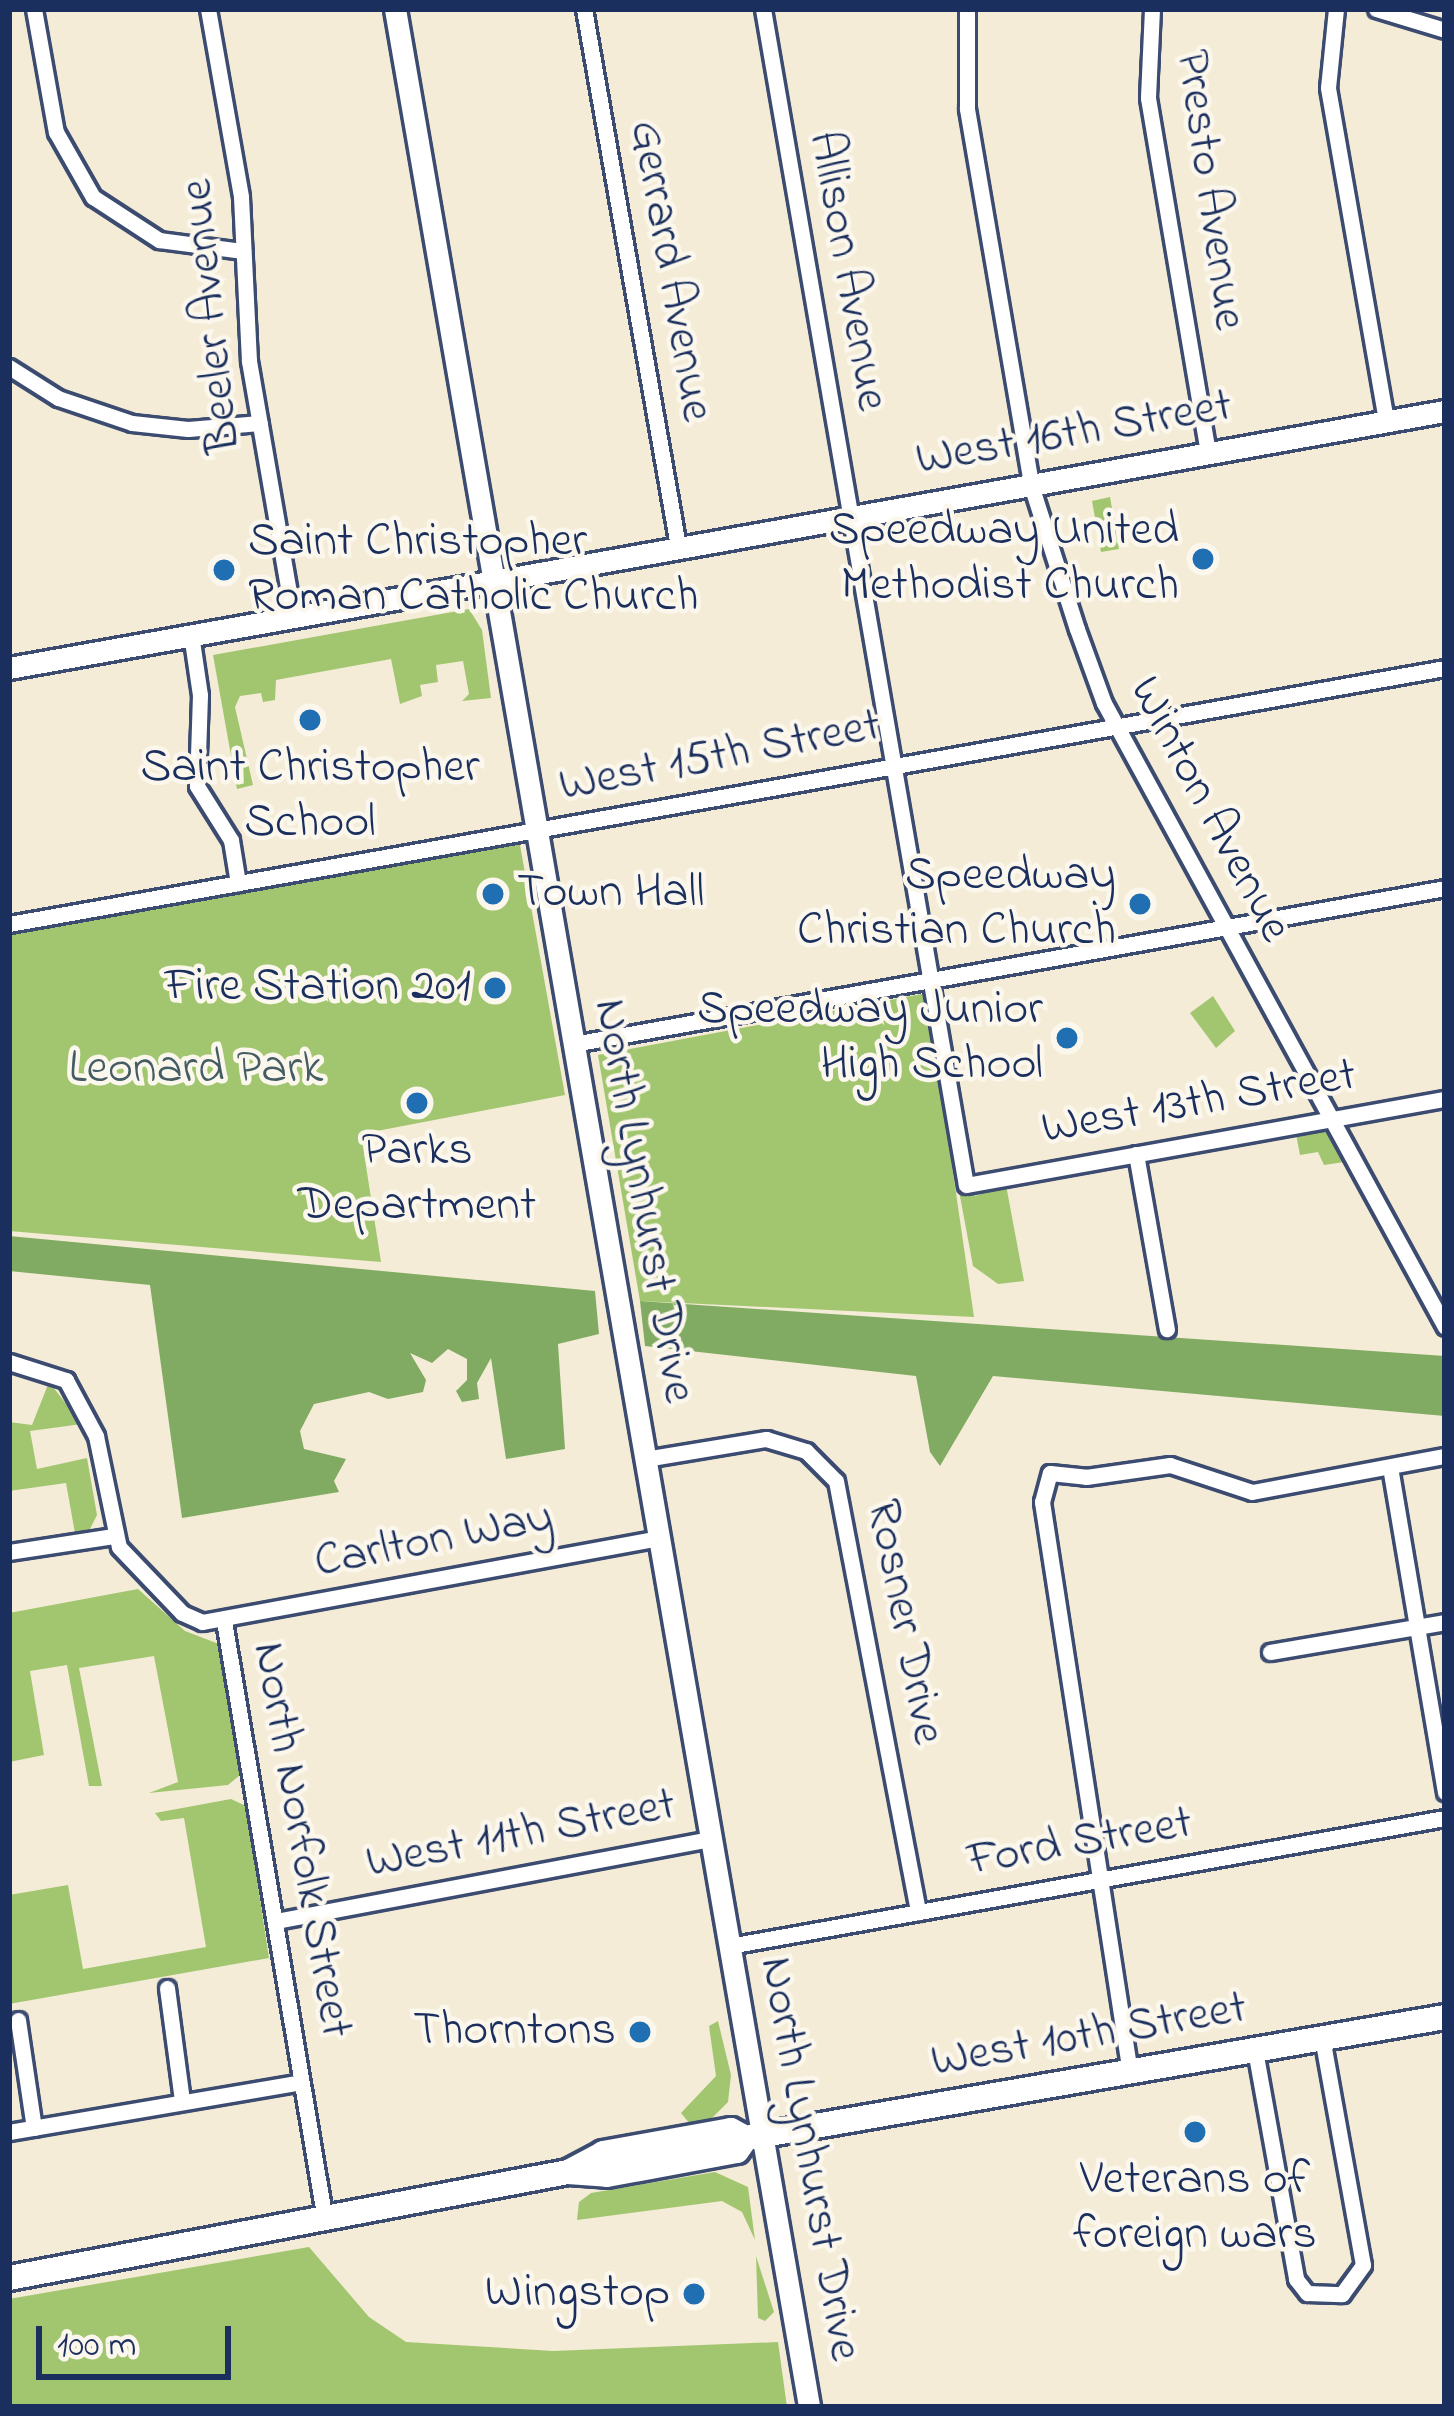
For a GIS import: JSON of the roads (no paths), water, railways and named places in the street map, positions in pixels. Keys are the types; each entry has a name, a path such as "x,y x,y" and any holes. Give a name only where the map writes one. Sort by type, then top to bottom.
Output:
{"main road":[{"name":"North Lynhurst Drive","path":"395,9 711,1839 754,2136 809,2407"},
{"name":"West 16th Street","path":"9,668 1445,411"},
{"name":"West 10th Street","path":"9,2278 568,2172 607,2175 718,2155 736,2151 754,2136 1445,2017"}],"street":[{"path":"34,9 56,132 93,197 159,240 243,251"},
{"name":"Beeler Avenue","path":"208,9 243,251 260,422 293,616"},
{"name":"Gerrard Avenue","path":"584,9 678,546"},
{"name":"Allison Avenue","path":"764,9 966,1185"},
{"name":"Winton Avenue","path":"967,9 967,109 1031,484 1117,725 1331,1120 1440,1307 1445,1327"},
{"name":"Presto Avenue","path":"1152,9 1149,104 1208,452"},
{"path":"1336,9 1328,88 1387,421"},
{"path":"1376,9 1445,30"},
{"path":"9,367 58,398 132,423 188,429 260,422"},
{"path":"191,634 200,695 197,786 230,840 238,883"},
{"name":"West 15th Street","path":"9,924 1445,668"},
{"path":"573,1044 1445,888"},
{"name":"West 13th Street","path":"966,1185 1445,1099"},
{"path":"1136,1154 1167,1330"},
{"path":"9,1362 66,1380 87,1409 113,1536 9,1552"},
{"name":"Rosner Drive","path":"646,1459 766,1439 806,1451 836,1481 917,1912"},
{"path":"1130,2073 1109,1973 1105,1879 1042,1502 1050,1473 1086,1477 1170,1465 1252,1492 1445,1456"},
{"path":"1390,1467 1445,1792"},
{"name":"North Norfolk Street","path":"113,1536 182,1613 224,1621 325,2220"},
{"name":"Carlton Way","path":"224,1621 659,1538"},
{"path":"1270,1652 1445,1622"},
{"name":"Ford Street","path":"729,1946 1445,1818"},
{"name":"West 11th Street","path":"275,1921 711,1839"},
{"path":"167,1988 182,2101"},
{"path":"18,2020 34,2128"},
{"path":"1255,2050 1296,2279 1307,2293 1342,2294 1363,2265 1322,2038"},
{"path":"9,2132 300,2082"}],"place":[{"name":"Speedway United Methodist Church","path":"1203,559"},
{"name":"Saint Christopher Roman Catholic Church","path":"224,570"},
{"name":"Saint Christopher School","path":"310,720"},
{"name":"Town Hall","path":"493,894"},
{"name":"Speedway Christian Church","path":"1140,904"},
{"name":"Fire Station 201","path":"495,988"},
{"name":"Speedway Junior High School","path":"1067,1038"},
{"name":"Parks Department","path":"417,1103"},
{"name":"Thorntons","path":"640,2032"},
{"name":"Veterans of foreign wars","path":"1195,2132"},
{"name":"Wingstop","path":"694,2294"}],"park label":[{"name":"Leonard Park","path":"196,1070"}]}
